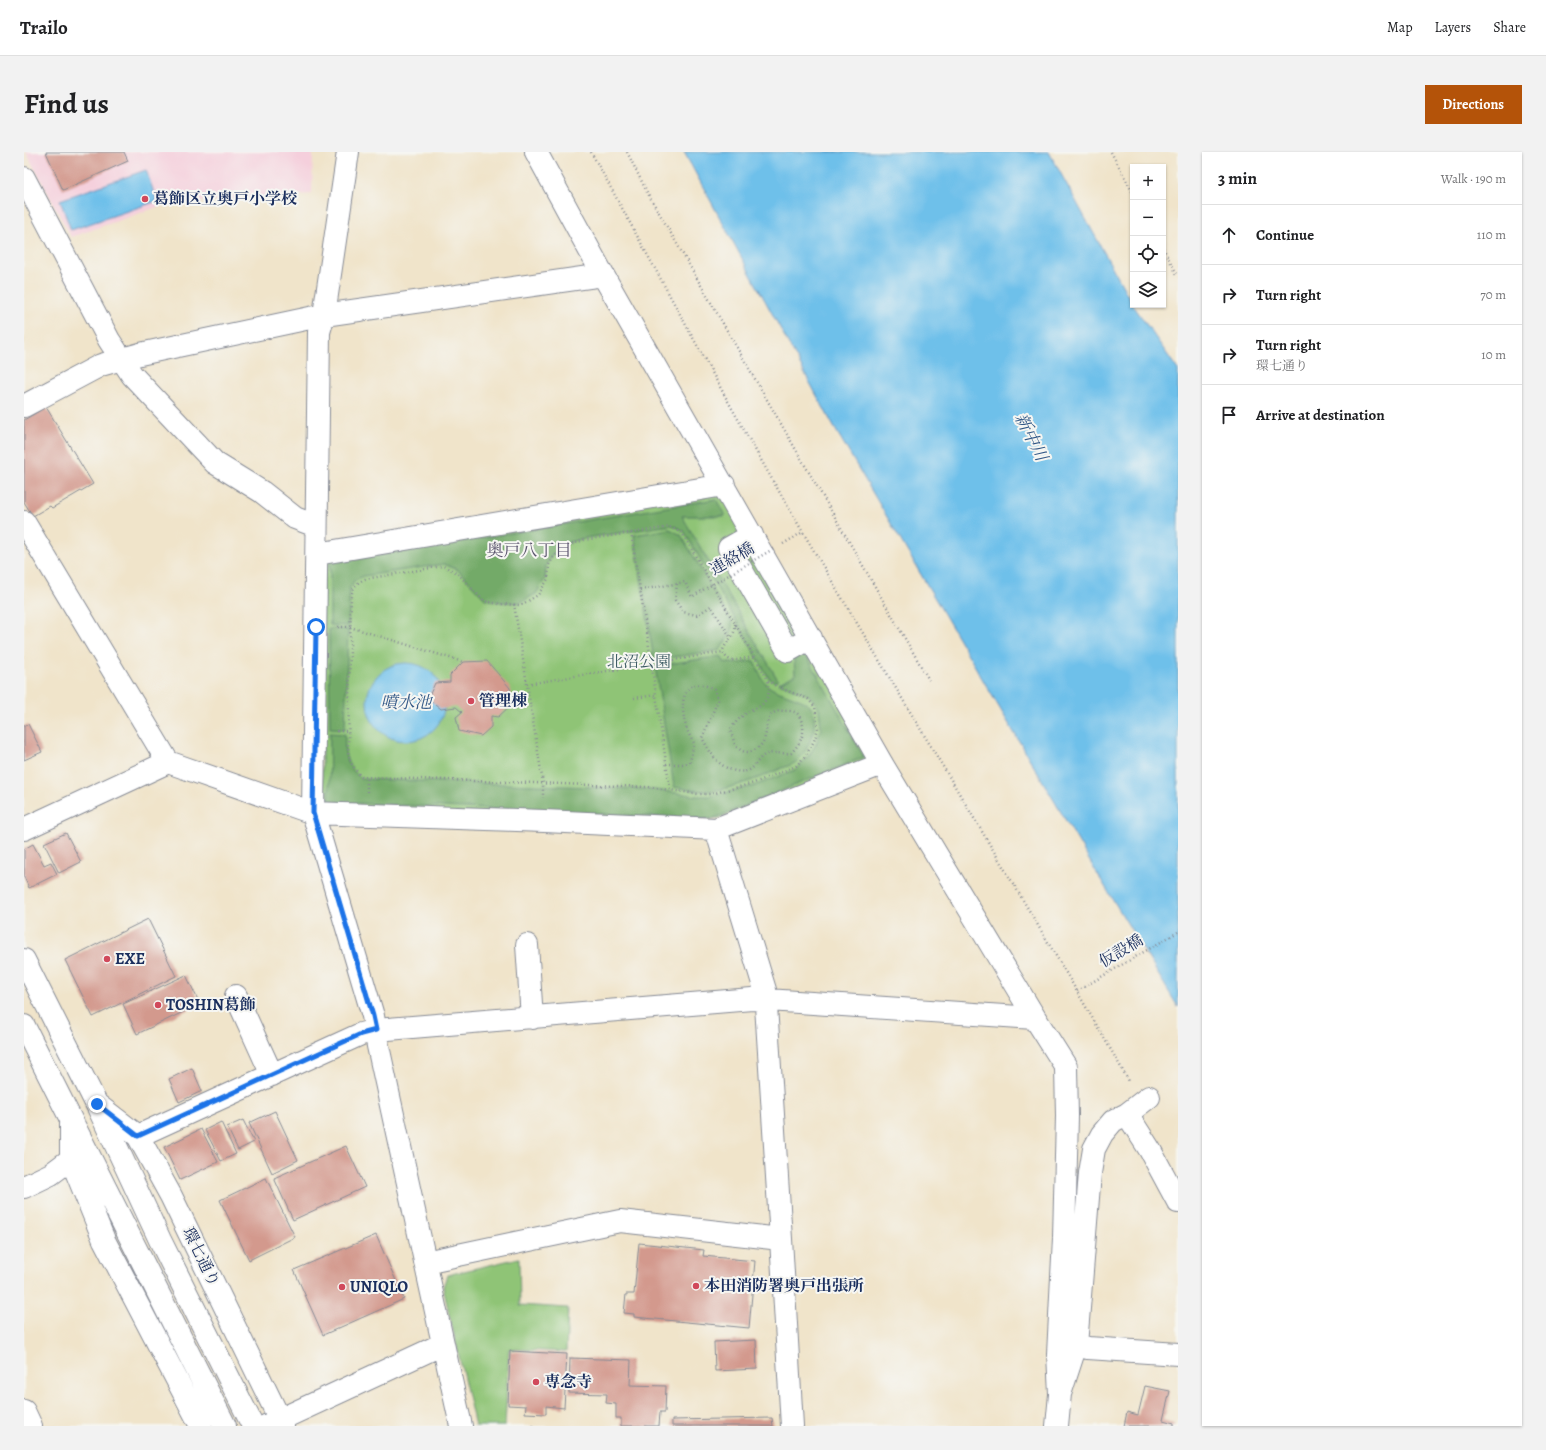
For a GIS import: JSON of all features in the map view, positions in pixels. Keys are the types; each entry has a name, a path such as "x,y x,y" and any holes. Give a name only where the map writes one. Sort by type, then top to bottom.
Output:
{"street":[{"path":"348,152 324,315 318,332 313,813 373,1016 378,1046 461,1426"},
{"path":"536,152 603,275 882,764 1066,1067 1066,1146 1058,1354 1060,1394 1057,1426"},
{"path":"24,178 72,272 121,360 132,375 215,463 262,492 295,518 316,526"},
{"path":"24,406 102,365 121,360 324,315 603,275"},
{"path":"316,554 724,486"},
{"path":"24,522 168,762 313,813 716,829 882,764"},
{"path":"24,829 168,762"},
{"path":"716,829 765,990 767,1001 792,1426"},
{"path":"527,945 532,1018"},
{"name":"環七通り","path":"24,960 97,1104 160,1240 253,1426"},
{"path":"236,996 272,1075"},
{"path":"138,1136 361,1034 376,1030 752,1000 1035,1018"},
{"path":"24,1026 225,1426"},
{"name":"環七通り","path":"97,1104 138,1136 171,1196 276,1424"},
{"path":"1060,1394 1076,1345 1090,1173 1094,1149 1102,1134 1113,1121 1139,1104 1150,1150 1178,1202"},
{"path":"71,1120 71,1159 104,1240 201,1426"},
{"path":"24,1187 51,1174 71,1159"},
{"path":"425,1262 620,1221 781,1239"},
{"path":"276,1424 443,1344"},
{"path":"1076,1345 1088,1348 1178,1354"},
{"path":"24,1411 31,1426"}],"path":[{"path":"591,152 728,401 803,532 1077,991 1139,1104"},
{"path":"626,152 647,192 929,680"},
{"path":"1111,152 1130,187"},
{"path":"1166,254 1178,276"},
{"path":"666,764 684,764 690,762 694,743 690,737 684,720 683,701 685,692 690,686 708,685 714,688 718,700 702,738 711,755 717,762 725,767 741,772 751,769 762,757 768,754 792,752 798,745 804,727 798,714 795,712 778,711 771,714 767,721 763,744 757,749 748,752 744,752 736,747 731,734 731,729 735,723 750,710 759,708 766,700 769,692 768,680 682,533 670,527 584,540 570,544 554,556 549,565 548,579 538,595 521,605 484,601 456,572 443,566 365,579 357,583 352,589 348,751 350,761 362,777 648,787 698,794 711,794 754,783 796,766 806,755 814,742 818,729 815,707 808,699 776,686 768,680"},
{"name":"連絡橋","path":"677,584 686,582 692,597 803,532"},
{"path":"631,533 670,790"},
{"path":"640,590 677,584 675,600 683,612 698,615 711,606 731,638"},
{"path":"514,604 543,783"},
{"path":"735,622 735,631 725,644 723,652 728,659 735,661 745,657 756,658"},
{"path":"350,627 463,662"},
{"path":"527,684 723,652"},
{"path":"634,698 656,695"},
{"name":"仮設橋","path":"1077,991 1178,932"}],"shaded area":[{"name":"葛飾区立奥戸小学校","path":"26,152 313,152 312,194 166,204 71,237"}],"green space":[{"name":"北沼公園","path":"721,490 876,761 714,820 322,809 322,556"},
{"path":"716,499 725,516 682,516 778,680 775,682 769,678 684,531 672,525 585,538 570,542 553,554 546,565 545,579 536,594 519,603 500,602 485,599 458,570 444,564 364,576 355,580 350,587 348,626 330,625 330,563"},
{"path":"670,529 681,535 732,622 732,631 720,650 654,660 634,535"},
{"path":"329,629 348,629 345,729 330,728"},
{"path":"804,651 864,757 712,819 329,802 330,733 345,734 345,754 349,764 361,779 648,789 698,796 711,796 754,786 797,769 808,757 816,744 821,728 819,708 810,696 779,683 795,675 794,657"},
{"path":"721,656 724,662 729,663 754,661 761,677 767,685 809,705 814,716 812,738 801,757 796,762 736,786 710,791 696,791 674,787 655,666"},
{"path":"519,1258 520,1305 568,1308 566,1352 509,1349 505,1426 475,1426 443,1287 447,1275"}],"water":[{"name":"新中川","path":"684,152 1049,152 1130,300 1130,308 1135,308 1178,370 1178,1007 1095,870 834,427"},
{"path":"146,170 157,201 71,230 60,200"},
{"name":"噴水池","path":"406,663 421,666 433,675 442,687 445,702 442,717 433,729 421,738 406,741 391,738 379,729 370,717 367,702 370,687 379,675 391,666"}],"building":[{"path":"46,152 124,152 128,161 63,190"},
{"path":"46,407 93,484 52,508 50,506 33,516 24,502 24,420"},
{"name":"管理棟","path":"487,661 510,688 511,705 498,717 491,716 491,727 481,736 459,731 456,717 462,712 456,707 441,709 428,698 435,683 450,682 450,675 463,662"},
{"path":"28,724 42,752 24,760 24,726"},
{"path":"66,833 81,862 59,873 44,843"},
{"path":"33,844 44,865 51,862 57,874 29,888 24,877 24,849"},
{"path":"148,919 176,976 93,1017 65,960"},
{"path":"186,975 200,1004 137,1034 123,1004"},
{"path":"192,1068 202,1091 179,1102 169,1079"},
{"path":"275,1111 298,1160 272,1173 249,1123"},
{"path":"243,1120 254,1142 238,1150 227,1127"},
{"path":"221,1122 236,1154 221,1161 205,1130"},
{"path":"201,1129 218,1162 180,1180 164,1147"},
{"path":"346,1146 365,1187 293,1220 274,1178"},
{"path":"266,1178 295,1237 249,1260 220,1200"},
{"path":"376,1235 404,1299 323,1335 294,1270"},
{"path":"639,1243 704,1250 703,1256 755,1261 749,1328 634,1317 634,1314 624,1313 626,1294 634,1294"},
{"path":"756,1340 757,1369 715,1371 714,1342"},
{"path":"510,1351 567,1354 564,1408 546,1406 546,1414 525,1413 526,1406 508,1405"},
{"path":"570,1358 631,1360 630,1385 666,1386 665,1412 660,1412 659,1426 621,1426 621,1418 616,1418 616,1404 606,1403 607,1394 569,1393"},
{"path":"1145,1386 1170,1391 1163,1420 1174,1423 1174,1426 1124,1426 1127,1412 1138,1415"},
{"path":"772,1418 773,1426 672,1426 672,1420"}],"place":[{"name":"葛飾区立奥戸小学校","path":"145,199"},
{"name":"管理棟","path":"471,701"},
{"name":"EXE","path":"107,959"},
{"name":"TOSHIN葛飾","path":"158,1005"},
{"name":"本田消防署奥戸出張所","path":"696,1286"},
{"name":"UNIQLO","path":"342,1287"},
{"name":"専念寺","path":"536,1382"}],"district":[{"name":"奥戸八丁目","path":"529,550"}],"route":[{"path":"97,1104 138,1136 361,1034 376,1030 313,813 316,627"}]}
